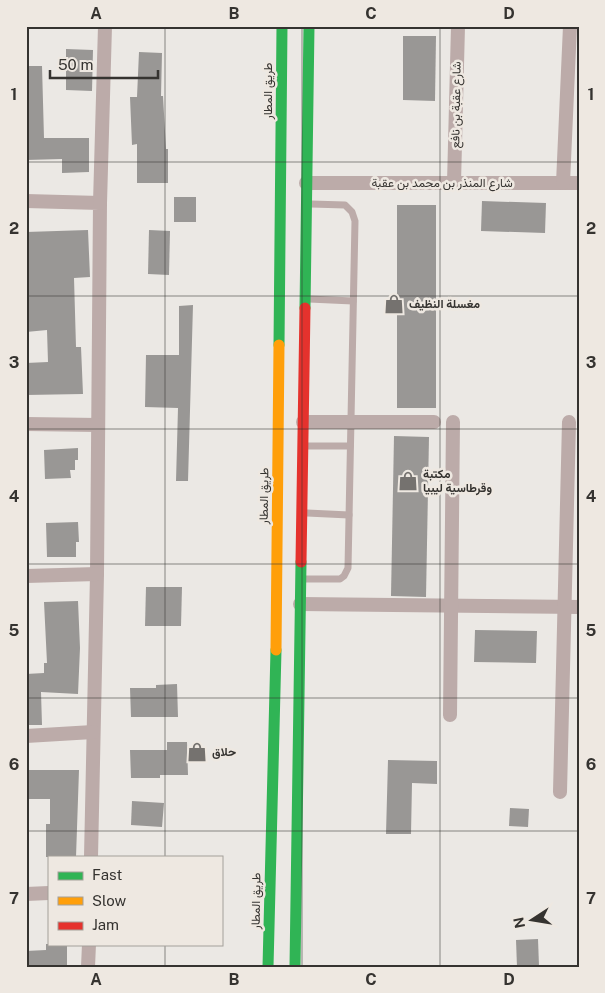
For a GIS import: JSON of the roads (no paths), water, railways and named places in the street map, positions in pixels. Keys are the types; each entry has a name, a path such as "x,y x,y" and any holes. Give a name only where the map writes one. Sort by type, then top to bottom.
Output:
{"highway":[{"name":"طريق المطار","path":"268,967 277,619 282,26"},
{"path":"294,967 309,26"}],"street":[{"path":"90,856 97,574 100,203 104,26"},
{"name":"شارع عقبة بن نافع","path":"454,183 458,26"},
{"path":"564,183 570,26"},
{"name":"شارع المنذر بن محمد بن عقبة","path":"306,183 579,183"},
{"path":"26,201 100,203"},
{"path":"303,422 434,422"},
{"path":"450,715 453,422"},
{"path":"560,792 572,607 569,422"},
{"path":"26,424 98,425"},
{"path":"26,576 97,574"},
{"path":"300,604 572,607"},
{"path":"26,736 93,732"},
{"path":"26,894 48,893"},
{"path":"88,967 89,946"}],"lane":[{"path":"300,579 334,580 344,576 348,568 355,221 352,212 340,204 306,204"},
{"path":"304,299 353,300"},
{"path":"302,446 350,446"},
{"path":"301,513 349,515"}],"place":[{"name":"مغسلة النظيف","path":"394,304"},
{"name":"مكتبة وقرطاسية ليبيا","path":"408,481"},
{"name":"حلاق","path":"197,752"}]}
